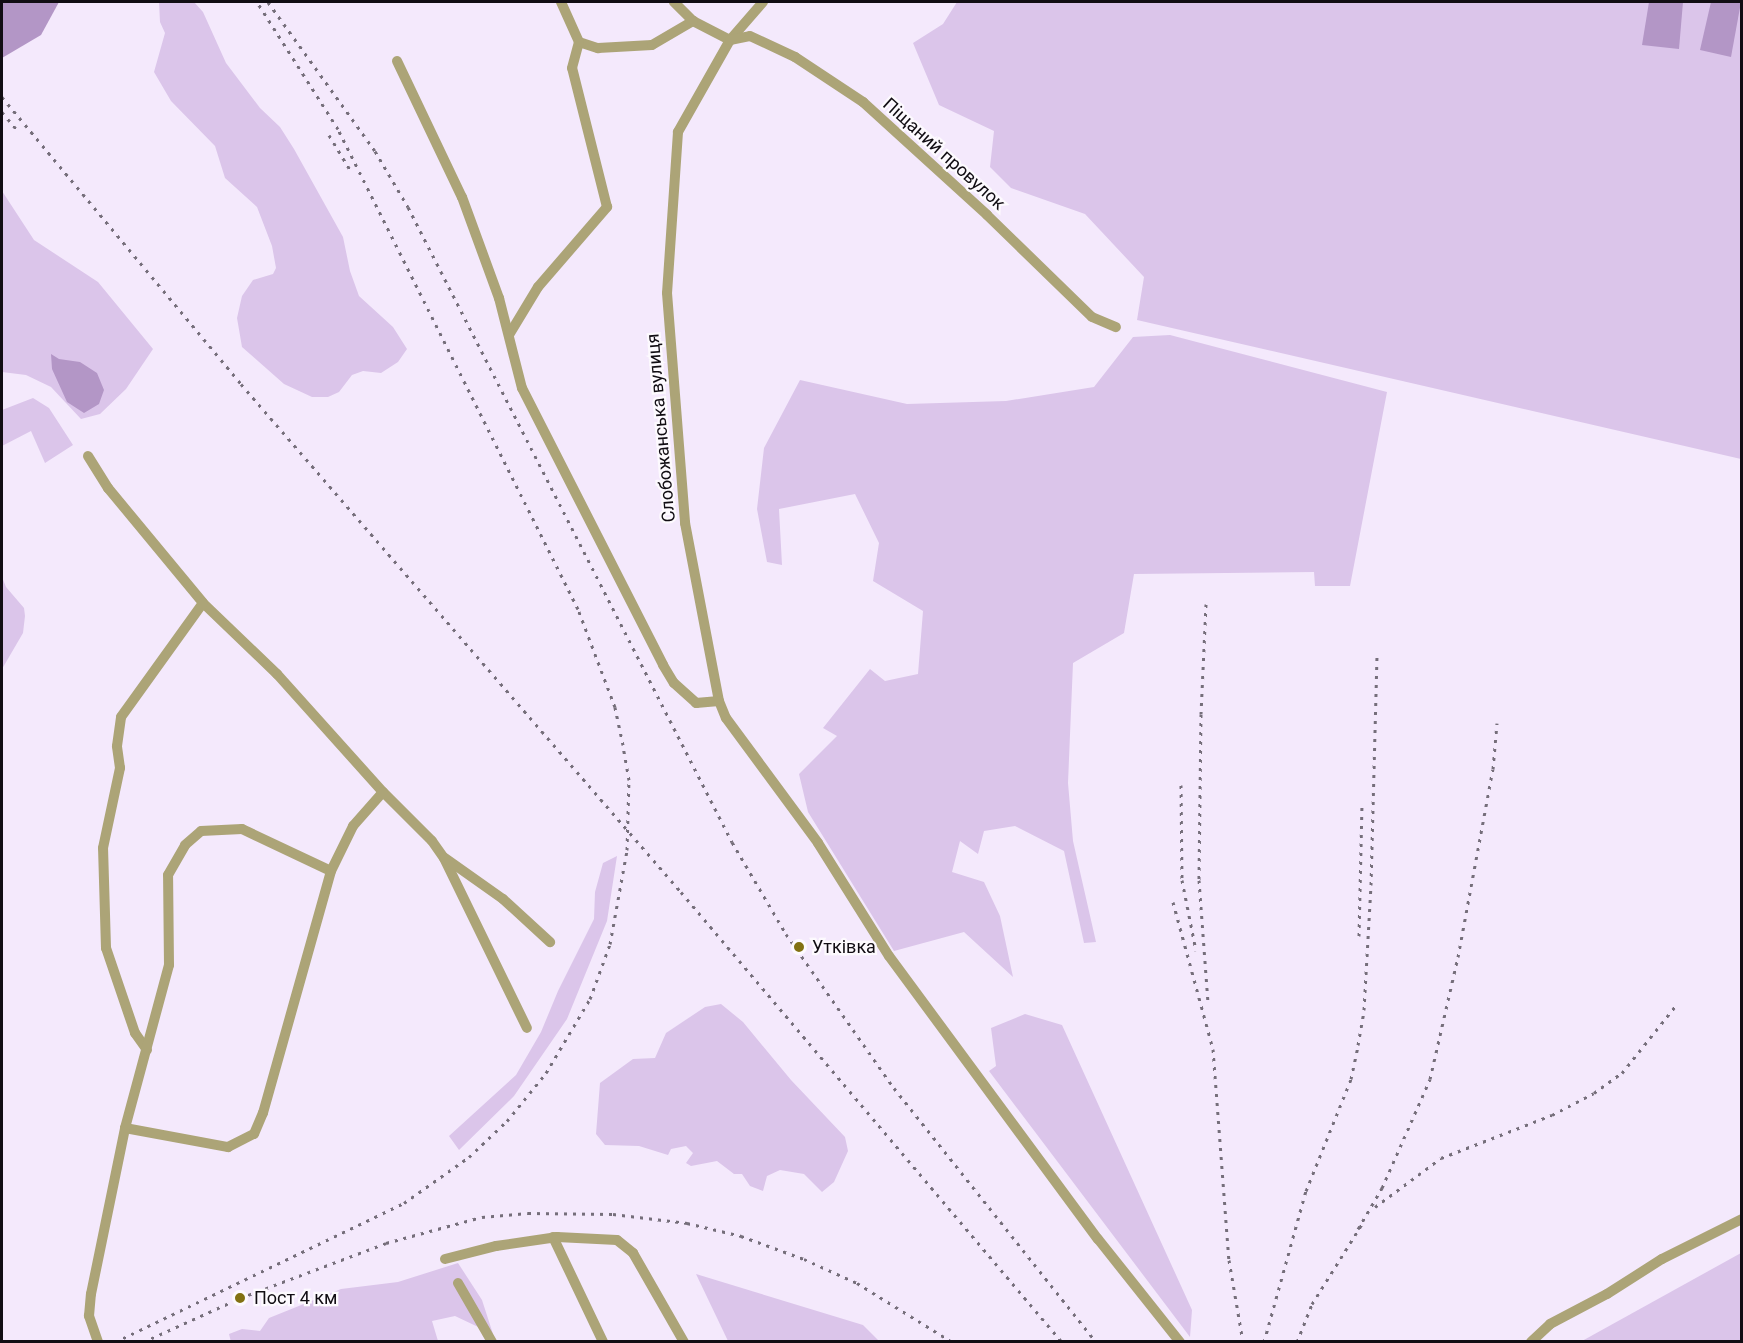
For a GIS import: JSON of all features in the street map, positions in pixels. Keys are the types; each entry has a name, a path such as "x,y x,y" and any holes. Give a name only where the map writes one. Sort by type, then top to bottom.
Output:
{"street":[{"path":"509,335 538,287 607,207 572,68 579,42 561,2"},
{"path":"674,2 693,21 730,40"},
{"name":"Слобожанська вулиця","path":"763,2 730,40 678,132 667,293 685,524 719,702 726,718 818,843 889,956 1098,1239 1180,1341"},
{"path":"579,42 598,48 652,45 693,21"},
{"name":"Піщаний провулок","path":"730,40 750,36 768,44 795,57 863,102 987,215 1092,317 1116,327"},
{"path":"397,61 462,197 500,298 522,388 663,665 674,682 696,703 719,702"},
{"path":"88,456 108,488 202,603 277,674 383,792 432,841 444,858 527,1028"},
{"path":"147,1050 135,1033 106,948 104,848 120,768 117,746 121,717 202,603"},
{"path":"125,1128 228,1148 254,1134 263,1113 331,871 353,826 383,792"},
{"path":"98,1341 89,1316 91,1294 125,1128 169,966 168,875 185,845 201,831 242,829 331,871"},
{"path":"444,858 504,899 550,942"},
{"path":"1531,1341 1550,1324 1607,1294 1662,1258 1742,1219"},
{"path":"553,1238 603,1341"},
{"path":"445,1259 496,1246 553,1238 617,1240 633,1253 684,1341"},
{"path":"458,1282 492,1341"}],"shaded area":[{"path":"2,2 59,2 41,35 2,58"},
{"path":"159,2 194,2 203,12 226,63 260,108 280,127 294,149 343,237 350,271 359,296 393,327 407,349 398,362 381,373 363,371 352,375 339,392 328,397 312,397 284,384 242,347 237,318 242,296 253,280 273,274 276,268 272,246 257,207 225,178 215,146 171,101 154,72 165,33 160,22"},
{"path":"957,2 1741,2 1741,459 1137,320 1144,277 1085,214 1011,188 990,167 994,131 939,105 913,43 943,24"},
{"path":"1649,2 1683,2 1679,49 1642,45"},
{"path":"1711,2 1741,2 1731,57 1700,50"},
{"path":"2,191 34,240 98,282 153,349 126,389 100,414 81,419 51,387 26,375 2,372"},
{"path":"1170,335 1387,392 1350,586 1315,586 1314,572 1134,574 1124,633 1073,663 1068,783 1073,841 1096,942 1084,943 1064,851 1015,826 984,831 978,854 960,841 952,872 984,882 1000,916 1013,977 964,932 894,951 808,812 799,774 837,736 823,728 870,669 885,681 918,674 923,611 873,581 879,543 855,494 779,509 782,565 767,562 757,509 764,448 800,380 907,404 1006,401 1094,387 1133,337"},
{"path":"51,354 59,359 80,362 97,373 104,390 99,404 84,413 67,402 52,369"},
{"path":"33,398 49,408 73,445 45,463 31,431 2,446 2,410"},
{"path":"2,577 6,587 24,608 25,616 23,633 2,669"},
{"path":"617,856 607,921 567,1019 514,1096 459,1150 449,1136 516,1075 541,1032 558,991 594,919 595,892 603,863"},
{"path":"721,1004 743,1022 791,1080 845,1137 848,1151 834,1182 822,1192 804,1174 780,1170 767,1176 763,1191 750,1186 742,1174 734,1174 717,1161 691,1166 686,1163 693,1153 686,1146 671,1149 668,1155 639,1146 605,1145 596,1134 600,1083 633,1059 655,1058 666,1033 705,1007"},
{"path":"1025,1014 1062,1025 1192,1310 1190,1337 989,1071 996,1066 991,1028"},
{"path":"1741,1253 1741,1341 1582,1341"},
{"path":"458,1263 482,1300 493,1334 455,1316 432,1321 438,1341 231,1342 229,1334 242,1329 260,1331 269,1318 341,1289 398,1282"},
{"path":"696,1274 863,1325 879,1341 728,1341"}],"railway":[{"path":"115,1342 404,1203 469,1157 507,1121 546,1073 590,999 610,944 627,850 629,780 623,745 615,707 578,609 338,129 257,2"},
{"path":"268,2 375,151 408,207 732,842 786,934 894,1088 1096,1342"},
{"path":"2,97 241,384 681,892 1062,1342"},
{"path":"2,112 17,130"},
{"path":"329,135 352,173"},
{"path":"1206,604 1201,714 1199,880 1208,1004"},
{"path":"1264,1342 1306,1191 1351,1079 1364,1010 1371,885 1377,652"},
{"path":"1358,1229 1382,1188 1430,1079 1458,957 1493,769 1497,723"},
{"path":"1181,785 1182,880 1196,951"},
{"path":"1359,936 1362,805"},
{"path":"1173,902 1213,1049 1229,1260 1243,1342"},
{"path":"1375,1207 1441,1158 1552,1115 1594,1093 1622,1073 1677,1004"},
{"path":"143,1342 240,1298 386,1243 482,1217 528,1213 613,1214 687,1223 741,1236 804,1259 857,1283 952,1342"},
{"path":"1297,1342 1312,1304 1362,1224"}],"place":[{"name":"Уткiвка","path":"799,947"},
{"name":"Пост 4 км","path":"240,1298"}]}
